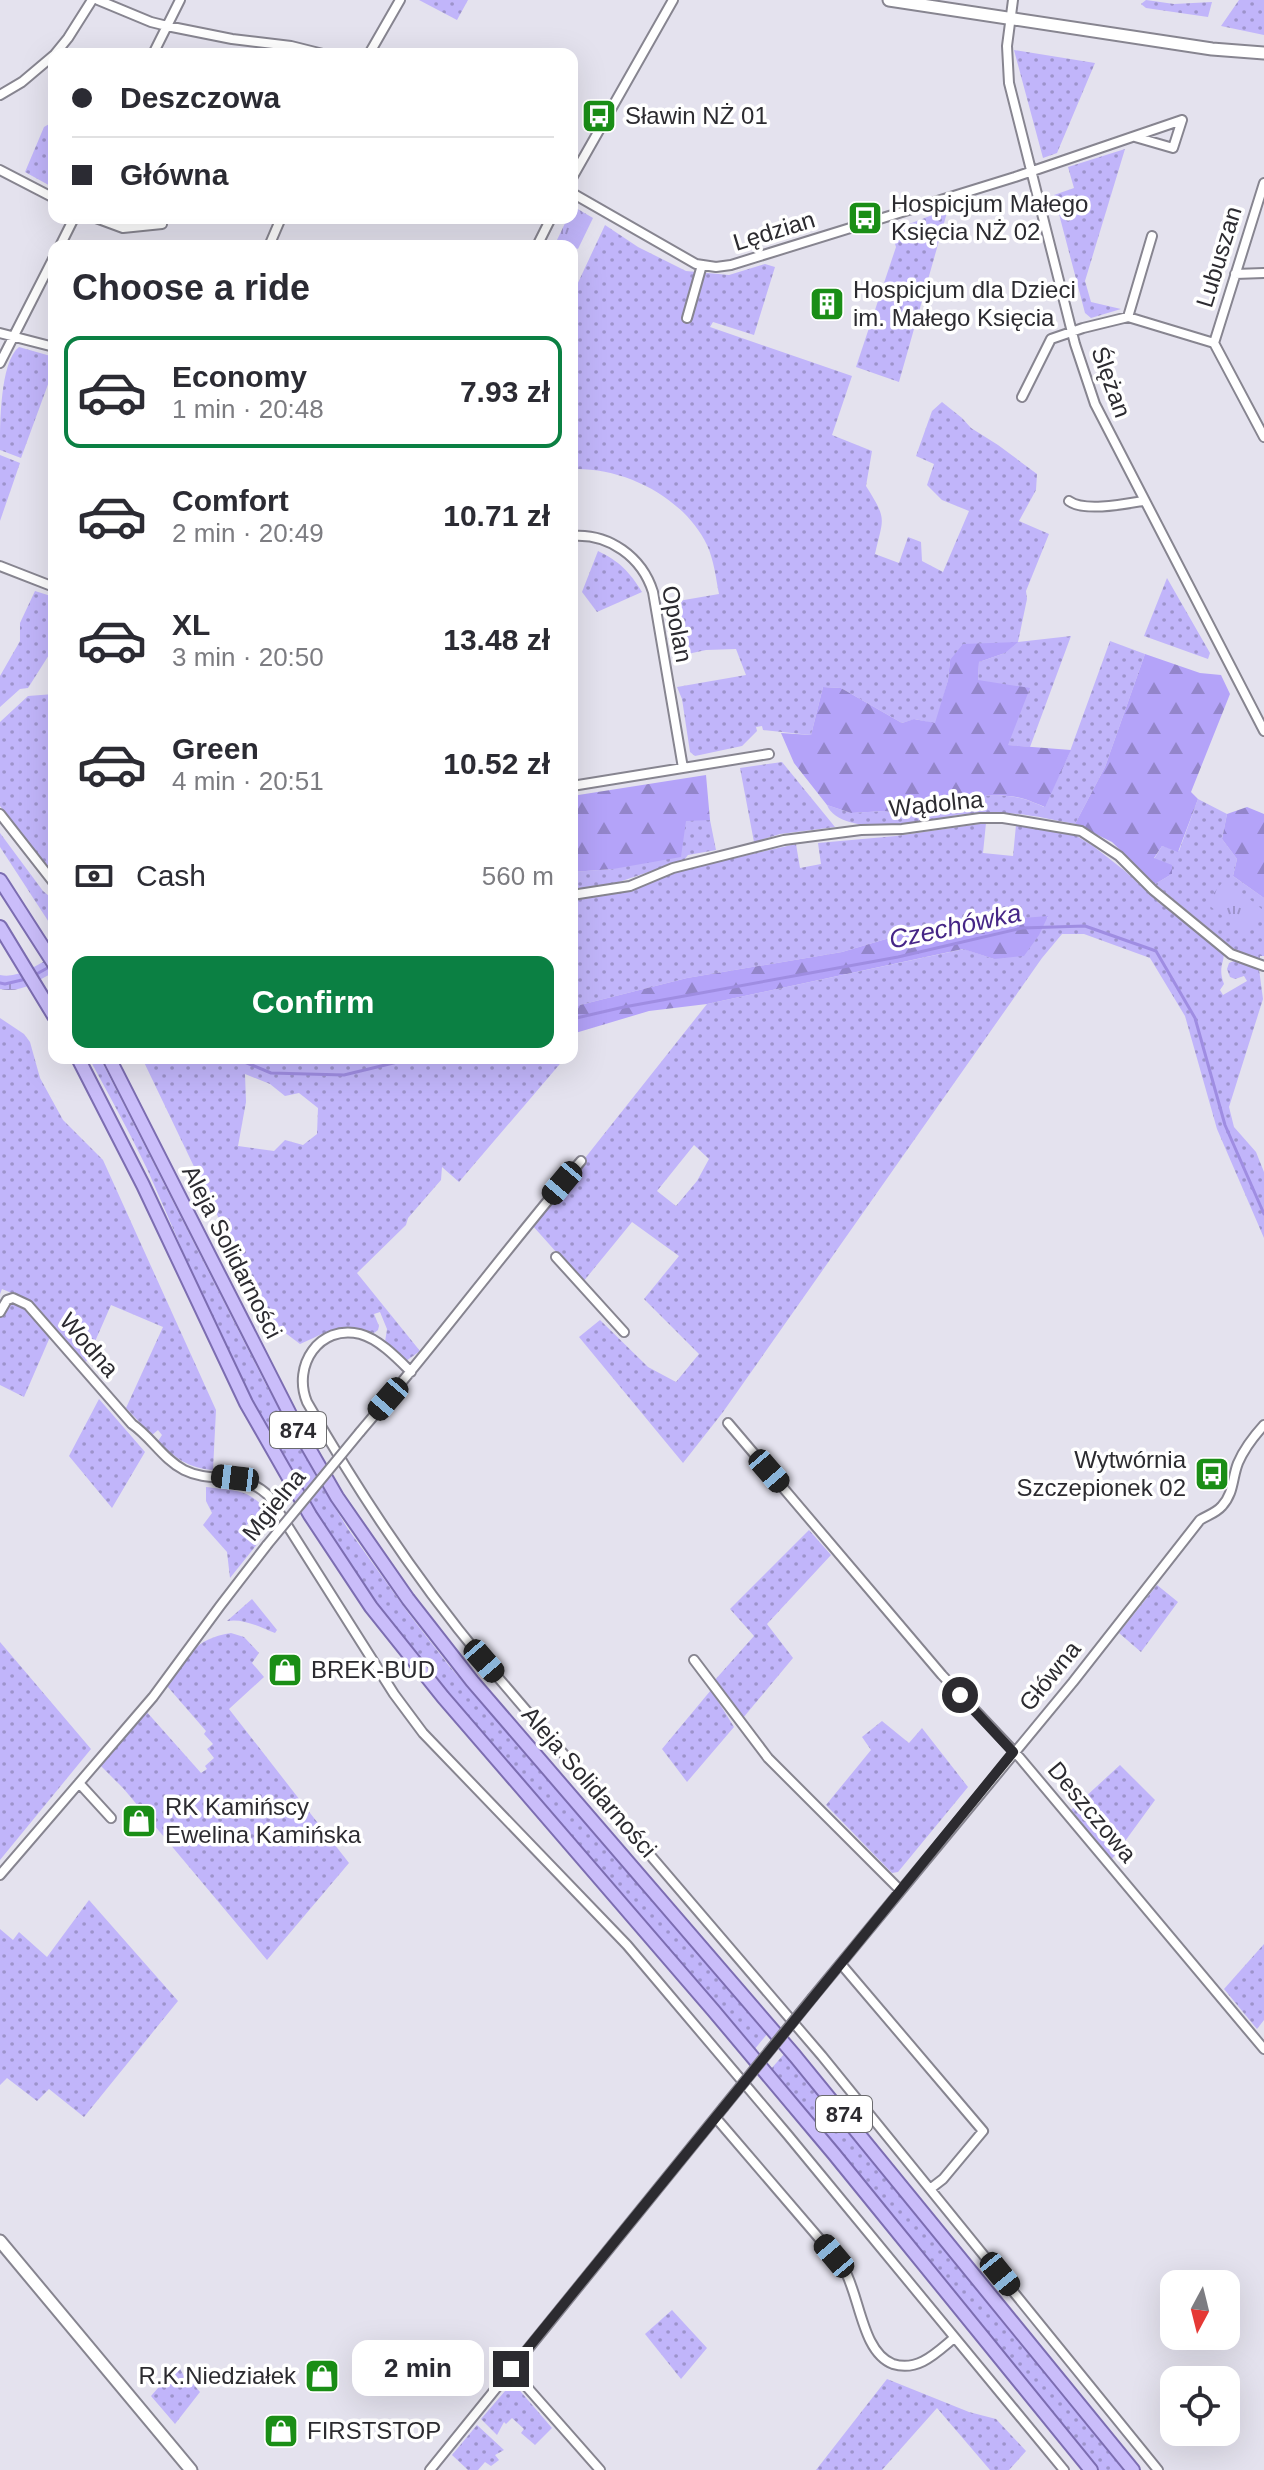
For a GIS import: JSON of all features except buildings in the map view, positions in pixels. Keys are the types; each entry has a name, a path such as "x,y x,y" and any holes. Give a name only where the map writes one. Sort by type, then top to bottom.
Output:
{"main road":[{"path":"889,0 1212,49 1264,53"},
{"path":"0,880 48,954"},
{"path":"2,930 48,1006"},
{"name":"Aleja Solidarności","path":"81,1064 130,1159 246,1403 303,1505 354,1583 411,1659 713,2010 1091,2470"},
{"name":"Aleja Solidarności","path":"112,1064 296,1426 337,1497 408,1599 472,1681 795,2056 1133,2470"},
{"path":"0,2241 191,2470"}],"street":[{"path":"59,48 95,0 167,26 299,48"},
{"path":"156,48 180,0"},
{"path":"372,48 400,0"},
{"path":"578,167 673,0"},
{"name":"Ślężan","path":"1013,0 1009,18 1008,78 1072,331 1095,404 1264,731"},
{"path":"0,95 22,82 48,59"},
{"name":"Lędzian","path":"702,265 716,267 742,262 1182,120 1173,148 1135,137"},
{"path":"0,170 48,195"},
{"name":"Lubuszan","path":"1214,343 1264,183"},
{"path":"578,197 702,265 687,318"},
{"path":"112,224 123,228 162,224"},
{"path":"1128,317 1152,236"},
{"path":"0,363 48,268"},
{"path":"1235,274 1264,273"},
{"path":"1022,397 1048,342 1056,336 1128,317 1214,343 1264,437"},
{"path":"0,333 48,345"},
{"path":"1069,501 1086,507 1143,501"},
{"name":"Opolan","path":"578,536 592,537 620,548 634,559 647,577 653,592 683,768"},
{"path":"0,566 48,585"},
{"path":"578,785 769,754"},
{"path":"0,814 48,875"},
{"name":"Wądolna","path":"578,894 630,886 686,864 784,840 980,818 1015,820 1081,831 1102,843 1231,954 1264,966"},
{"name":"Mgielna","path":"0,1875 153,1697 267,1545 411,1372 513,1240 581,1161"},
{"path":"556,1257 624,1332"},
{"name":"Wodna","path":"0,1312 7,1300 13,1298 28,1305 132,1424 173,1463 188,1472 253,1483 268,1495 394,1694 423,1733 627,1945 954,2338"},
{"path":"411,1372 374,1340 364,1335 343,1333 317,1345 305,1363 302,1382 307,1402 408,1564 439,1605 742,1961 1158,2470"},
{"name":"Deszczowa","path":"728,1423 942,1675 1013,1752 1264,2049"},
{"name":"Główna","path":"430,2470 900,1890 1073,1682 1200,1520 1225,1504 1232,1491 1237,1465 1255,1434 1264,1425"},
{"path":"694,1660 768,1758 900,1890"},
{"path":"79,1783 111,1818"},
{"path":"841,1964 983,2131 943,2179 930,2189"},
{"path":"716,2118 842,2265 854,2288 867,2332 878,2355 892,2363 915,2365 928,2359 954,2338 1064,2470"},
{"path":"511,2369 600,2470"}],"green space":[{"path":"419,0 468,0 457,20"},
{"path":"1146,0 1174,4 1212,2 1208,17 1146,8 1141,4"},
{"path":"1239,0 1264,0 1264,35 1221,26"},
{"path":"1014,50 1095,63 1057,153 1043,158"},
{"path":"48,125 48,185 25,172 44,127"},
{"path":"1125,149 1085,281 1091,302 1121,309 1091,318 1085,313 1054,195 1074,188 1068,167"},
{"path":"578,209 593,218 578,249 578,240 557,240 565,224 578,224"},
{"path":"948,209 899,382 856,367 896,247 891,231"},
{"path":"605,225 638,247 686,271 729,275 765,264 775,267 754,335 713,322 710,327 852,376 832,435 872,451 866,486 882,519 875,554 899,563 908,537 921,542 922,561 943,572 969,511 942,500 927,485 934,464 916,456 932,411 942,402 971,428 1037,474 1036,490 1019,521 1049,534 1026,591 1018,642 1071,636 1030,747 1008,745 978,680 979,662 1005,653 950,660 936,724 915,719 902,723 841,688 823,687 811,735 763,730 762,726 756,727 757,731 742,746 695,756 690,752 682,699 677,687 746,675 736,649 706,650 674,657 665,605 719,594 707,545 697,528 668,499 650,488 612,473 578,469 578,283"},
{"path":"19,347 48,355 48,384 21,458 0,450 5,379"},
{"path":"0,455 20,463 0,521"},
{"path":"598,551 623,568 642,592 597,612 582,592"},
{"path":"1167,578 1210,653 1208,659 1144,636"},
{"path":"35,591 48,595 48,656 28,688 20,689 0,707 0,676 20,641 20,623"},
{"path":"1110,641 1145,654 1105,767 1075,824 994,813 957,815 914,825 866,825 842,819 827,805 851,813 885,811 916,817 952,801 995,795 1020,798 1044,807 1069,754"},
{"path":"1018,642 1005,653 979,662 978,680 1030,688 1008,745 1071,750 1045,807 1021,798 996,795 952,801 916,817 885,811 851,813 827,805 794,763 781,733 811,735 823,687 841,688 902,723 914,719 935,723 948,680 950,660 963,644"},
{"path":"1145,654 1200,673 1221,675 1230,694 1191,792 1198,799 1178,852 1162,846 1154,858 1172,865 1172,874 1155,884 1112,842 1075,824 1105,767"},
{"path":"48,694 48,868 0,806 0,722 28,696"},
{"path":"782,762 835,827 780,834 754,842 740,768"},
{"path":"706,775 710,820 686,821 681,857 578,872 578,795"},
{"path":"1198,799 1227,814 1222,839 1237,859 1233,876 1264,898 1264,956 1260,959 1234,949 1155,884 1172,874 1154,859 1162,846 1179,851"},
{"path":"1247,807 1264,814 1264,898 1233,876 1237,859 1222,839 1227,814"},
{"path":"686,820 710,820 716,850 688,855 684,860 616,883 578,890 578,872 613,869"},
{"path":"986,823 983,853 1013,856 1016,825 1075,835 1125,871 1159,903 1223,951 1221,973 1224,984 1220,990 1223,995 1247,981 1244,976 1230,977 1227,969 1229,963 1236,960 1259,969 1263,999 1229,1107 1234,1127 1256,1152 1264,1172 1264,1238 1217,1129 1185,1016 1150,958 1084,934 1062,934 1042,958 723,1412 683,1463 579,1337 600,1320 648,1367 676,1382 699,1354 644,1299 679,1256 632,1222 583,1282 532,1225 707,1004 964,949 994,959 1048,917 987,921 903,934 842,952 687,978 578,1005 578,900 632,890 683,870 796,844 800,868 821,864 818,843","holes":["694,1145 709,1159 697,1181 676,1206 657,1191"]},
{"path":"0,833 48,895 48,921 0,847"},
{"path":"1225,879 1263,910 1244,933 1206,903"},
{"path":"1048,916 1024,956 994,959 963,949 707,1004 649,1011 578,1032 578,1005 687,978 842,952 903,934 987,921"},
{"path":"48,959 48,975 21,988 0,989 0,975 21,973"},
{"path":"0,1018 24,1034 30,1042 40,1078 63,1120 103,1160 216,1410 213,1470 196,1467 176,1457 158,1441 162,1435 158,1430 152,1435 126,1408 163,1327 111,1305 86,1362 24,1298 2,1289 0,1294"},
{"path":"92,1064 103,1064 265,1383 348,1529 450,1667 768,2033 754,2050 420,1663 367,1591 317,1517 251,1400 127,1128"},
{"path":"145,1064 560,1064 459,1182 442,1167 441,1180 408,1218 406,1225 357,1273 420,1351 406,1361 385,1342 387,1329 380,1312 374,1314 379,1326 374,1333 344,1327 300,1344 267,1319","holes":["245,1074 270,1084 285,1096 299,1093 318,1108 317,1134 303,1145 285,1140 274,1151 238,1146 246,1102"]},
{"path":"20,1303 50,1337 24,1397 0,1385 0,1312 2,1307"},
{"path":"99,1399 145,1452 112,1508 69,1456"},
{"path":"206,1487 253,1497 276,1521 274,1524 253,1522 246,1526 243,1530 258,1543 230,1578 227,1552 203,1525 212,1513 206,1501"},
{"path":"809,1530 831,1555 767,1624 793,1658 743,1718 714,1681 754,1636 730,1609"},
{"path":"1157,1585 1178,1602 1141,1652 1119,1633"},
{"path":"252,1599 277,1630 275,1633 245,1622 227,1621"},
{"path":"231,1633 244,1637 259,1653 252,1663 264,1677 229,1709 349,1863 267,1960 123,1788 100,1765 145,1710 201,1773 207,1769 205,1766 214,1758 207,1749 213,1744 204,1734 206,1731 167,1686 186,1658 200,1645"},
{"path":"0,1642 91,1749 0,1860"},
{"path":"711,1690 734,1727 687,1782 662,1749"},
{"path":"882,1721 909,1743 922,1728 968,1787 898,1872 892,1873 826,1805 871,1750 862,1737"},
{"path":"1120,1765 1155,1800 1112,1859 1071,1810"},
{"path":"89,1900 178,2001 84,2117 49,2089 37,2101 7,2078 0,2085 0,1929 13,1940 19,1932 47,1957"},
{"path":"1264,1944 1264,2020 1257,2029 1224,1989"},
{"path":"784,2054 1125,2470 1098,2470 771,2069"},
{"path":"672,2310 707,2348 681,2379 645,2334"},
{"path":"178,2365 185,2378 200,2392 175,2424 151,2396"},
{"path":"887,2379 969,2412 996,2419 1026,2451 1009,2470 990,2470 937,2408 882,2470 816,2470"},
{"path":"511,2384 552,2428 535,2445 521,2433 524,2429 512,2418 506,2424 504,2422 497,2435 481,2419"},
{"path":"477,2425 504,2450 495,2455 499,2460 491,2466 485,2462 478,2470 468,2470 452,2455"}],"waterway":[{"name":"Czechówka","path":"578,1018 898,957 1022,928 1085,926 1156,951 1195,1018 1225,1125 1264,1214"},
{"name":"Czechówka","path":"33,976 48,968"},
{"name":"Czechówka","path":"0,983 26,979"},
{"name":"Czechówka","path":"249,1064 271,1073 344,1075 389,1064"}],"place":[{"name":"Sławin NŻ 01","path":"599,116"},
{"name":"Hospicjum Małego Księcia NŻ 02","path":"865,218"},
{"name":"Hospicjum dla Dzieci im. Małego Księcia","path":"827,304"},
{"name":"Wytwórnia Szczepionek 02","path":"1212,1474"},
{"name":"BREK-BUD","path":"285,1670"},
{"name":"RK Kamińscy Ewelina Kamińska","path":"139,1821"},
{"name":"R.K.Niedziałek","path":"322,2376"},
{"name":"FIRSTSTOP","path":"281,2431"}],"route":[{"path":"511,2369 1013,1752 960,1695"}]}
